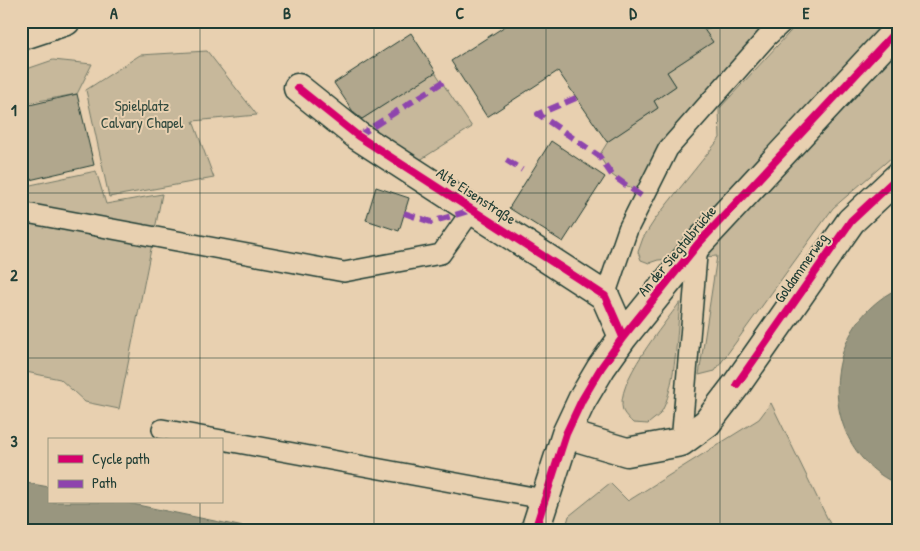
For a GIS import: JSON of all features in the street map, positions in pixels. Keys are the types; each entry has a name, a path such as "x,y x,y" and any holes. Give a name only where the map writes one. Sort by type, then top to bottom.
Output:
{"main road":[{"path":"21,36 66,21"},
{"name":"An der Siegtalbrücke","path":"535,530 566,434 582,400 601,368 623,337 698,244 899,28"},
{"name":"Alte Eisenstraße","path":"298,88 358,136 605,296"},
{"name":"Goldammerweg","path":"566,434 627,452 681,442 706,423 737,384 851,221 899,176"},
{"path":"605,296 623,337"}],"lane":[{"path":"605,296 628,229 668,149 767,37 784,21"},
{"path":"21,212 344,272 441,254 472,210"},
{"path":"681,442 698,244"},
{"path":"162,428 216,438"},
{"path":"222,439 544,499"}],"green space":[{"path":"720,21 784,21 668,149 644,198 612,175 599,156 609,140 658,108 654,101 676,86 667,72 712,42 705,31"},
{"path":"800,21 899,21 899,151 833,208 715,371 699,375 717,256 658,260 649,263 641,260 638,252 643,238 656,218 720,138 719,109"},
{"name":"Spielplatz Calvary Chapel","path":"207,51 257,115 193,121 214,178 109,197 86,90 140,55"},
{"path":"53,60 92,64 77,94 21,104 21,71"},
{"path":"435,72 472,127 420,160 359,121"},
{"path":"96,171 106,204 162,194 119,409 85,402 60,379 21,371 21,187"},
{"path":"680,302 673,376 665,404 660,414 648,424 633,423 623,411 622,399 626,385 642,355"},
{"path":"771,403 833,530 565,530 569,516 610,483 628,501 759,419"}],"shaded area":[{"path":"899,288 899,485 872,468 852,444 841,417 837,387 841,358 853,330 872,306"},
{"path":"21,482 48,487 48,504 133,504 258,530 21,530"}],"building":[{"path":"513,21 698,21 713,42 667,72 676,86 654,101 658,108 607,142 558,71 487,117 451,61"},
{"path":"411,33 436,72 362,119 354,113 334,83"},
{"path":"77,94 94,165 21,182 21,107"},
{"path":"551,141 605,177 563,242 509,208"},
{"path":"376,187 409,198 399,231 366,220"}],"marked path":[{"path":"358,136 443,82"},
{"path":"576,98 538,114 599,156 612,175 644,198"},
{"path":"506,160 522,170"},
{"path":"404,213 431,222 472,210"}],"cycle path":[{"path":"535,530 566,434 582,400 601,368 623,337 698,244 899,28"},
{"path":"298,88 358,136 605,296 623,337"},
{"path":"737,384 851,221 899,176"}]}
